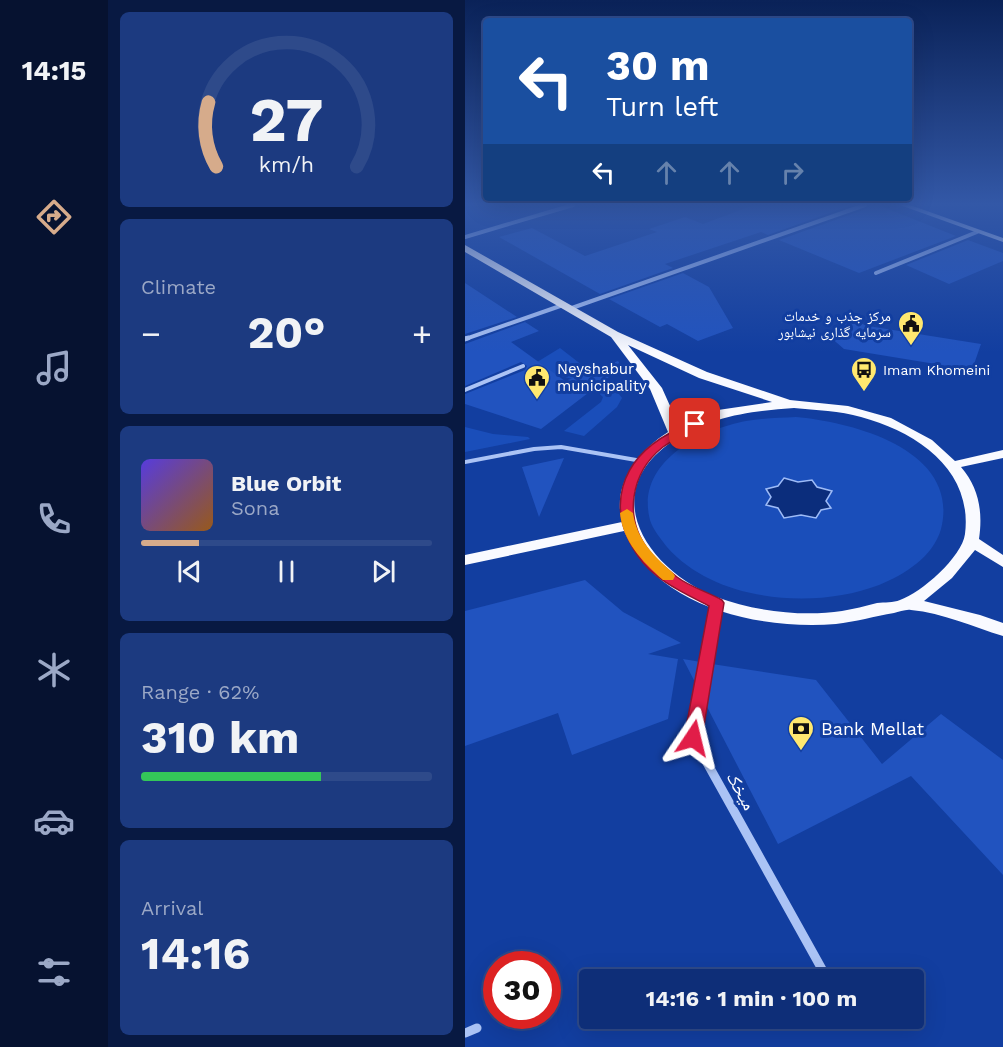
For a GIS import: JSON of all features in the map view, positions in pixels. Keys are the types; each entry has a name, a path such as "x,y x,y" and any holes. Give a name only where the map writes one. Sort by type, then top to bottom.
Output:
{"main road":[{"path":"475,254 614,334 703,375 794,404"},
{"path":"614,334 656,388 675,433"},
{"path":"908,603 957,565 971,540 976,514 969,488 954,465 930,444 901,427 831,407 794,404 753,407 715,415 675,433 659,444 642,461 631,480 625,502 628,525 644,555 674,582 717,603 773,617 832,618 908,603 980,621 1003,630"},
{"path":"954,465 1003,454"},
{"path":"465,560 628,525"},
{"path":"971,540 1003,562"}],"street":[{"path":"465,339 727,254"},
{"path":"876,273 922,254"},
{"name":"میخک","path":"717,603 693,738 822,969"},
{"path":"465,1033 477,1028"}],"lane":[{"path":"465,390 523,366"},
{"path":"465,462 534,449 561,447 642,461"}],"shaded area":[{"path":"560,348 591,372 572,379 529,367"},
{"path":"606,383 622,398 617,407 584,436 564,431 601,402 603,397 593,388"},
{"path":"796,417 846,426 897,445 919,460 935,479 943,502 941,529 931,548 916,564 889,581 853,593 796,598 767,596 738,590 711,580 687,565 667,547 651,524 648,500 652,482 675,452 709,432 728,426 746,421"},
{"path":"465,427 493,434 530,439 465,452"},
{"path":"784,478 798,482 812,480 817,487 832,491 826,501 831,508 821,510 816,518 801,515 784,518 778,508 766,505 771,497 766,489 778,486"}],"building":[{"path":"529,254 581,254 585,256 591,254 695,254 665,264 673,268 600,294"},
{"path":"813,254 909,254 859,273"},
{"path":"934,254 1003,254 1003,261 949,284 906,265"},
{"path":"683,273 709,287 733,328 698,341 667,324 660,327 609,299"},
{"path":"465,283 517,317 465,334"},
{"path":"525,322 539,331 511,342 565,381 618,361 622,367 541,429 465,404 465,394 525,370 527,366 521,362 465,386 465,344"},
{"name":"مرکز جذب و خدمات سرمایه گذاری نیشابور","path":"857,322 868,326 981,344 972,370 844,349 829,336 847,323"},
{"path":"564,458 539,517 522,467"},
{"path":"585,580 623,612 681,643 648,654 678,659 668,719 572,755 558,713 465,746 465,611"},
{"path":"683,659 701,662 697,686"},
{"name":"Bank Mellat","path":"712,664 816,680 882,764 941,714 1003,760 1003,875 911,776 778,844 705,703"}],"slow traffic":[{"path":"627,513 628,525 644,555 668,576"}],"place":[{"name":"مرکز جذب و خدمات سرمایه گذاری نیشابور","path":"911,347"},
{"name":"Imam Khomeini","path":"864,393"},
{"name":"Neyshabur municipality","path":"537,401"},
{"name":"Bank Mellat","path":"801,752"}],"route":[{"path":"693,738 717,603 674,582 644,555 628,525 625,502 631,480 642,461 659,444 675,433 695,424"}]}
